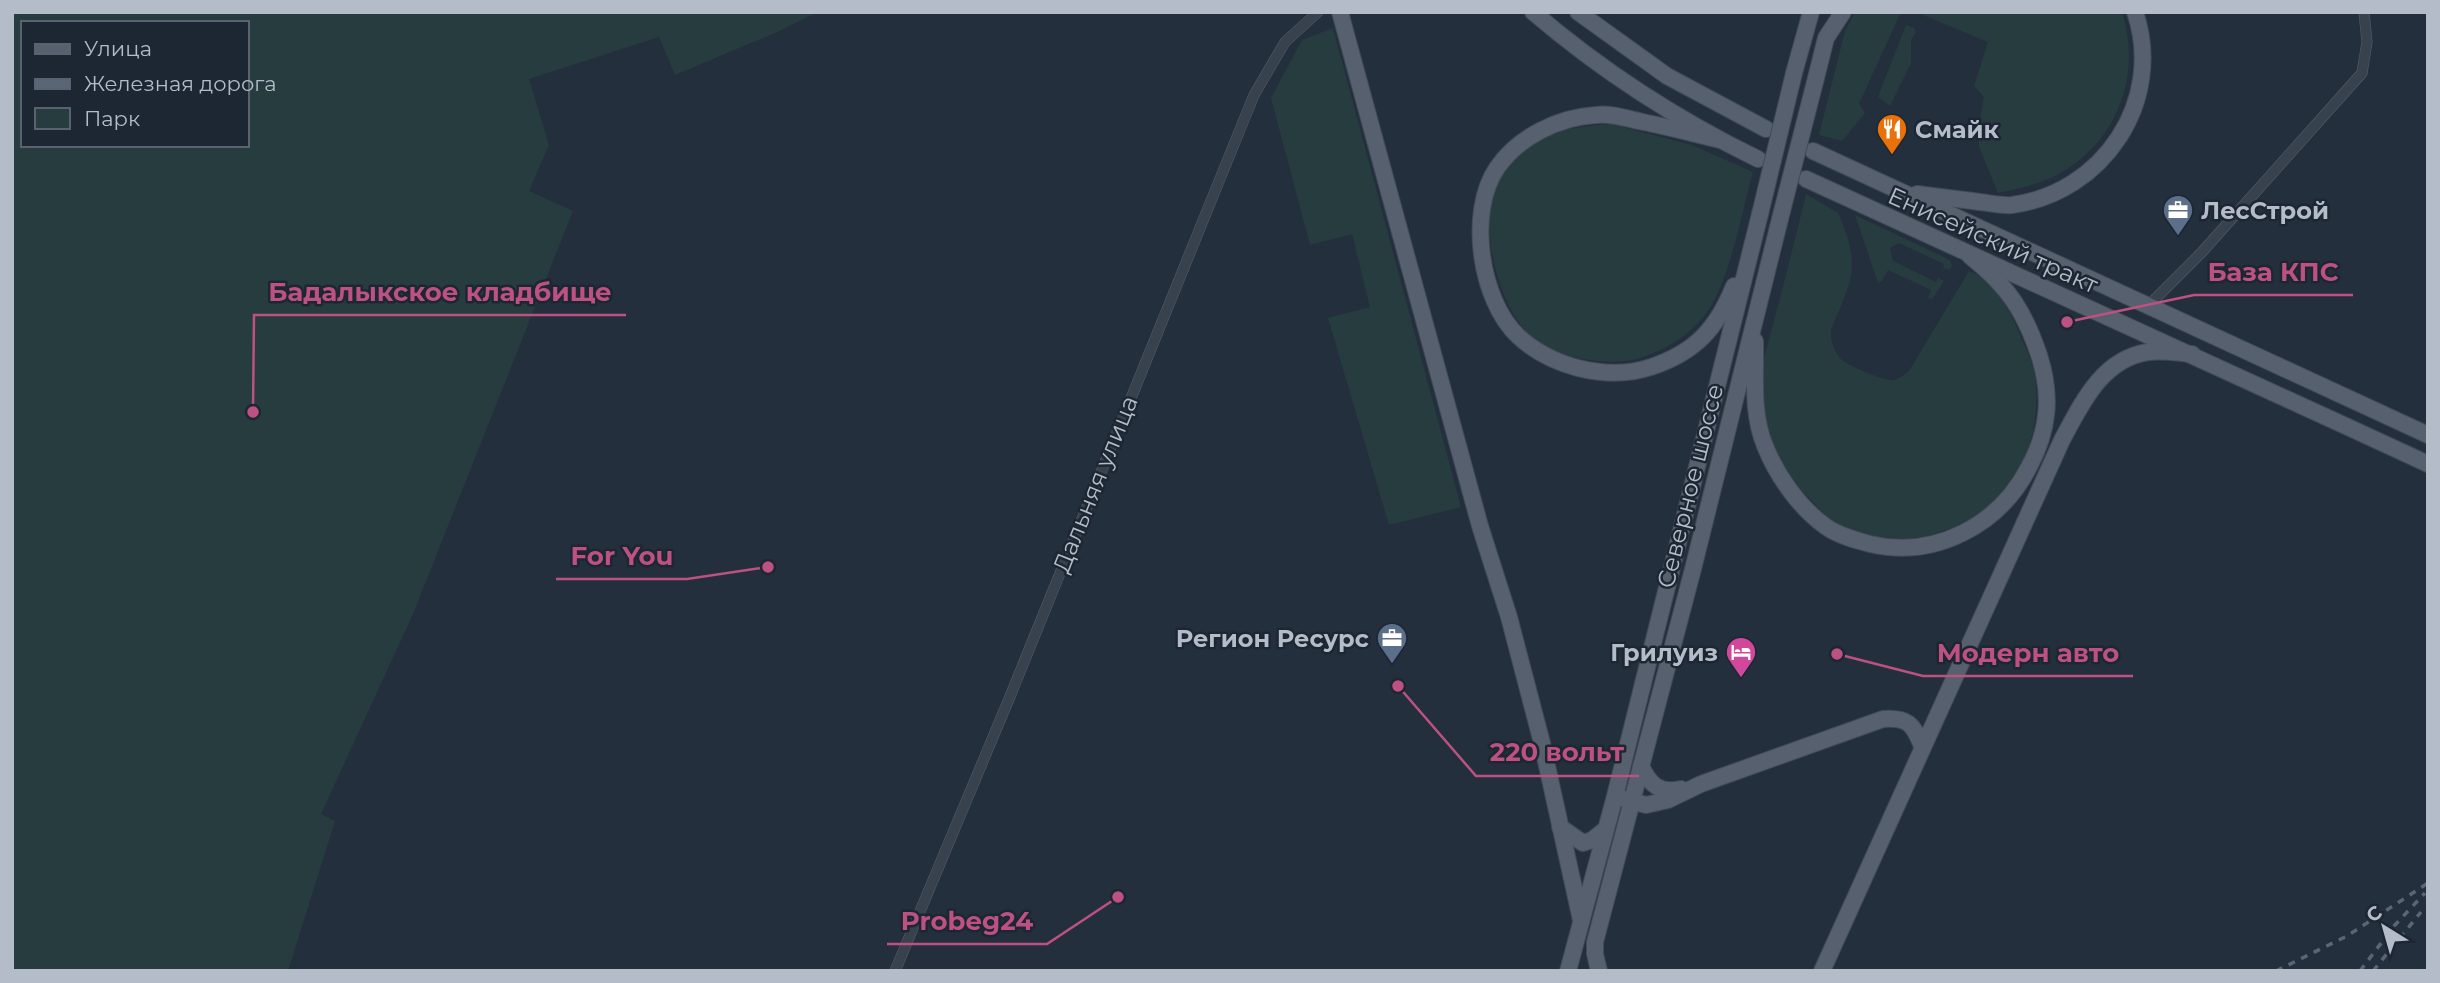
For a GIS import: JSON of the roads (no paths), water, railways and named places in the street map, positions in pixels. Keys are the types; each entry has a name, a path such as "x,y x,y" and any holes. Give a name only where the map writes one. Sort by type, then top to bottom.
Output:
{"main road":[{"path":"1340,12 1480,526 1509,617 1542,743 1581,920"},
{"path":"1533,12 1580,52 1655,103 1758,159"},
{"path":"1577,12 1667,76 1766,129"},
{"name":"Северное шоссе","path":"1569,971 1811,12"},
{"path":"1826,38 1843,12"},
{"path":"1898,190 2009,205 2041,199 2071,185 2093,168 2131,118 2140,87 2143,52 2135,12"},
{"name":"Северное шоссе","path":"1599,971 1595,942 1633,802 1826,38"},
{"path":"1720,140 1600,114 1555,124 1516,146 1496,169 1484,196 1480,228 1487,280 1498,309 1517,335 1535,349 1562,363 1591,371 1614,373 1641,370 1673,360 1709,332 1723,312 1756,232"},
{"name":"Енисейский тракт","path":"1813,151 2428,435"},
{"name":"Енисейский тракт","path":"1806,179 2428,464"},
{"path":"1754,321 1756,412 1764,445 1778,473 1799,501 1826,527 1857,541 1892,549 1929,545 1959,536 1983,523 2022,481 2037,452 2045,428 2049,402 2046,375 2023,317 2003,286 1970,256"},
{"path":"1822,971 2062,440 2086,395 2110,370 2145,352 2192,354"},
{"path":"1615,796 1646,805 1668,800 1751,765 1883,719 1899,718 1907,722 1915,730 1922,746"},
{"path":"1641,766 1653,785 1663,790 1671,791 1701,784"},
{"path":"1560,827 1583,842 1592,840 1606,829"}],"street":[{"name":"Дальняя улица","path":"895,971 1254,95 1285,42 1318,12"},
{"name":"Северное шоссе","path":"1826,38 1833,12"},
{"path":"2147,307 2202,253 2362,73 2367,42 2364,12"}],"railway":[{"path":"2276,971 2347,936 2428,883"},
{"path":"2360,971 2394,926 2425,893"},
{"path":"2373,971 2421,912"}],"place":[{"name":"Смайк","path":"1892,156"},
{"name":"ЛесСтрой","path":"2178,237"},
{"name":"База КПС","path":"2067,322"},
{"name":"Бадалыкское кладбище","path":"253,412"},
{"name":"For You","path":"768,567"},
{"name":"Модерн авто","path":"1837,654"},
{"name":"Регион Ресурс","path":"1392,665"},
{"name":"Грилуиз","path":"1741,679"},
{"name":"220 вольт","path":"1398,686"},
{"name":"Probeg24","path":"1118,897"}]}
